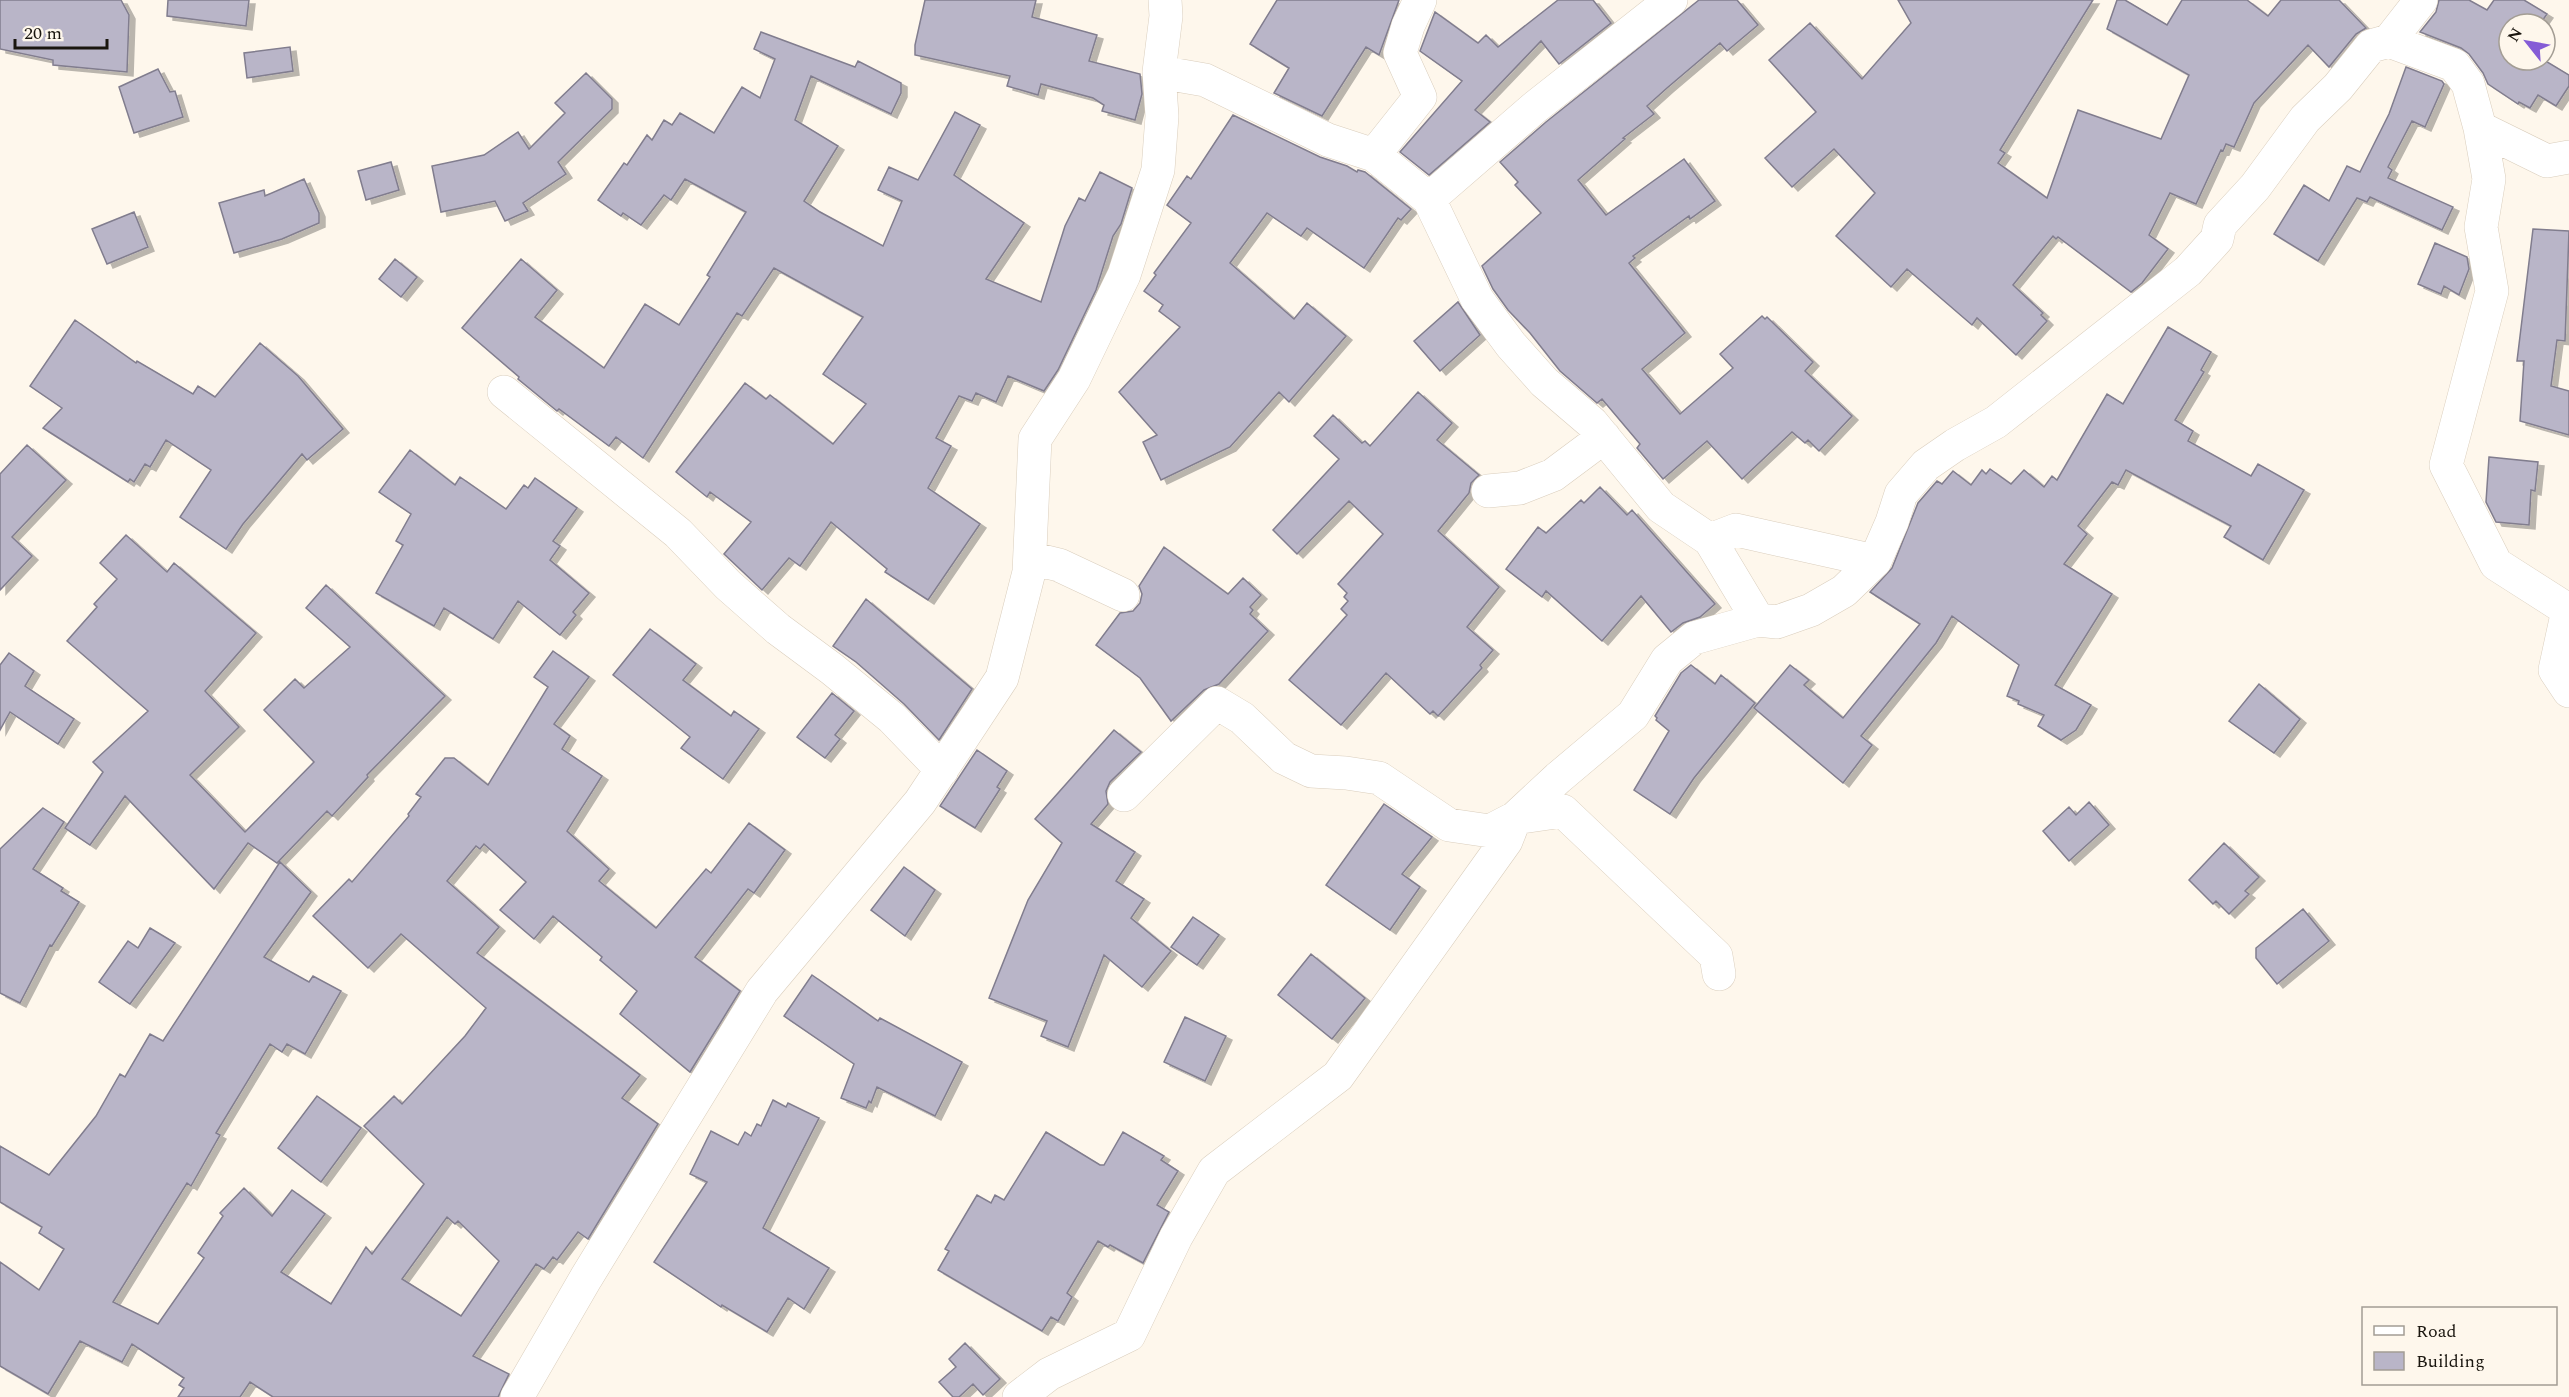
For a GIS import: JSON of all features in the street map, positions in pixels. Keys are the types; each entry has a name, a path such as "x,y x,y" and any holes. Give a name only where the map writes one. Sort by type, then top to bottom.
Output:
{"street":[{"path":"517,1397 586,1278 762,991 913,811 1002,678 1029,572 1035,439 1074,379 1124,275 1158,170 1162,116 1159,72 1166,16 1165,0"},
{"path":"1374,155 1420,98 1400,53 1408,26 1420,0"},
{"path":"1429,199 1534,108 1671,0"},
{"path":"2389,41 2421,0"},
{"path":"1124,795 1217,704 1242,718 1284,758 1311,771 1346,772 1379,778 1449,825 1490,831 1515,818 1633,715 1667,660 1694,638 1758,620 1777,622 1811,610 1844,591 1875,561 1901,494 1926,465 1955,445 1996,422 2188,271 2217,239 2220,225 2255,187 2305,119 2338,87 2371,46 2389,41 2454,65 2468,84 2480,128 2489,179 2481,227 2492,291 2446,465 2496,564 2568,610 2555,670 2569,691"},
{"path":"1159,72 1205,80 1328,140 1374,155 1429,199 1477,299 1511,345 1544,382 1592,423 1661,507 1710,540 1758,620"},
{"path":"2480,128 2547,161 2569,157"},
{"path":"504,392 678,533 728,585 778,629 892,718 942,770"},
{"path":"1488,491 1520,488 1553,475 1604,437"},
{"path":"1710,540 1736,530 1875,561"},
{"path":"1030,558 1059,565 1123,595"},
{"path":"1515,818 1563,811 1716,956 1719,974"},
{"path":"1019,1397 1049,1374 1129,1335 1176,1236 1214,1171 1338,1076 1506,841 1515,818"}],"building":[{"path":"0,0 121,0 129,15 127,72 53,65 53,60 0,49"},
{"path":"168,0 249,0 246,26 167,16"},
{"path":"925,0 1036,0 1032,17 1097,35 1089,61 1140,74 1142,94 1135,120 1102,111 1104,105 1093,98 1041,84 1038,95 1007,86 1010,76 915,55"},
{"path":"1277,0 1399,0 1379,55 1366,47 1322,116 1274,93 1289,68 1250,44"},
{"path":"1558,0 1593,0 1611,23 1559,64 1541,41 1475,110 1490,122 1429,175 1400,152 1462,81 1420,51 1435,12 1478,43 1486,35 1498,47"},
{"path":"1699,0 1737,0 1758,25 1727,51 1720,43 1667,88 1647,106 1654,114 1623,138 1625,139 1578,180 1606,215 1684,159 1715,201 1690,219 1689,216 1633,256 1635,258 1629,263 1685,333 1642,369 1680,414 1733,368 1720,354 1762,316 1765,319 1767,317 1813,362 1805,371 1852,416 1819,451 1808,440 1805,443 1792,432 1742,479 1707,441 1663,479 1637,448 1640,444 1602,399 1597,403 1560,371 1530,333 1508,310 1493,289 1482,266 1541,213 1515,185 1518,182 1500,162 1546,122"},
{"path":"1898,0 2093,0 2000,150 2005,153 1998,163 2047,198 2078,110 2161,139 2189,75 2107,29 2117,0 2125,0 2167,25 2182,0 2247,0 2268,16 2281,0 2339,0 2366,28 2356,34 2329,67 2308,45 2254,103 2234,147 2226,144 2223,151 2221,150 2196,204 2170,193 2149,235 2168,249 2142,283 2131,292 2058,237 2056,239 2053,236 2013,285 2043,313 2041,315 2047,321 2016,355 1977,318 1972,325 1907,269 1891,287 1836,236 1875,193 1834,149 1792,187 1765,158 1816,112 1769,60 1810,23 1862,79 1911,23"},
{"path":"2439,0 2469,0 2487,10 2494,0 2524,0 2544,12 2497,12 2497,72 2557,72 2557,68 2569,75 2569,86 2556,106 2538,95 2530,108 2519,102 2518,104 2488,84 2469,54 2461,48 2420,32 2436,12"},
{"path":"761,32 855,67 858,61 901,83 901,93 891,114 811,76 795,120 838,146 804,201 883,246 902,201 878,190 889,167 918,180 955,112 980,125 954,175 1024,223 986,279 1041,302 1065,226 1079,198 1085,201 1100,172 1132,188 1121,224 1113,236 1096,290 1058,370 1044,391 1008,376 996,402 976,393 972,401 959,396 936,438 951,446 928,488 980,524 928,600 885,572 887,569 831,522 800,566 789,558 762,590 724,554 751,522 710,492 707,497 676,472 745,383 766,399 770,395 833,444 866,404 823,374 863,317 774,268 742,316 737,313 643,458 616,437 609,446 559,409 557,411 462,328 521,259 557,290 535,317 604,368 645,304 679,325 710,277 707,275 746,212 685,179 671,200 664,195 641,225 623,213 621,216 598,200 624,163 627,165 647,135 652,140 664,120 672,125 680,113 714,133 742,87 760,98 775,59 754,49"},
{"path":"290,47 293,71 247,78 244,53"},
{"path":"2406,67 2442,81 2444,84 2425,127 2412,121 2388,167 2392,170 2388,178 2453,207 2442,230 2370,197 2367,202 2357,198 2318,261 2274,234 2304,185 2329,201 2347,166 2360,172 2389,114"},
{"path":"158,69 170,92 175,91 183,117 134,133 119,87"},
{"path":"586,73 612,99 612,109 558,162 566,174 523,203 528,211 505,221 495,201 441,212 432,166 484,155 518,132 529,149 565,113 555,103"},
{"path":"1233,115 1320,157 1347,166 1357,172 1358,170 1365,172 1411,209 1401,220 1398,218 1364,268 1307,228 1301,236 1267,213 1230,263 1294,319 1307,303 1346,336 1289,402 1279,392 1230,447 1161,480 1143,442 1157,435 1119,392 1180,327 1159,311 1163,305 1144,291 1156,275 1154,273 1191,223 1167,205 1187,176 1191,179"},
{"path":"391,162 399,190 366,200 358,171"},
{"path":"304,179 319,213 319,223 282,239 234,253 219,203 264,190 265,196"},
{"path":"134,212 148,247 107,264 92,229"},
{"path":"2533,229 2569,231 2565,341 2557,340 2551,386 2569,391 2569,435 2520,421 2524,361 2517,361"},
{"path":"2435,243 2467,257 2469,269 2459,295 2444,286 2441,294 2418,284"},
{"path":"395,259 417,277 401,297 379,279"},
{"path":"1458,302 1480,335 1440,371 1414,341"},
{"path":"75,320 136,363 137,361 193,394 198,386 215,397 260,343 298,376 343,429 307,460 302,454 243,524 226,549 180,517 211,470 166,440 150,467 145,464 134,482 130,479 128,482 43,428 62,408 30,386"},
{"path":"2168,327 2211,352 2201,370 2204,372 2175,420 2193,431 2188,441 2251,476 2258,464 2304,490 2263,560 2224,537 2231,526 2126,470 2118,485 2112,482 2078,526 2087,534 2064,564 2112,594 2055,685 2091,705 2076,730 2061,740 2038,726 2044,715 2018,704 2019,701 2007,696 2019,665 1952,616 1936,643 1861,736 1872,745 1843,783 1754,708 1790,665 1809,680 1804,685 1843,718 1920,624 1870,592 1892,568 1918,503 1937,481 1942,484 1953,471 1971,485 1982,470 1986,474 1990,469 2011,484 2024,470 2044,487 2052,476 2057,480 2107,394 2123,404"},
{"path":"1418,392 1452,423 1437,440 1479,475 1471,483 1469,493 1438,531 1499,587 1467,627 1493,650 1480,665 1482,668 1438,716 1433,711 1430,714 1386,673 1341,725 1289,680 1347,615 1341,609 1348,601 1344,597 1347,593 1338,584 1383,534 1349,501 1297,554 1273,530 1339,459 1314,436 1333,415 1362,443 1365,441 1370,446"},
{"path":"27,445 66,480 12,537 32,556 0,590 0,474"},
{"path":"410,450 455,485 460,477 506,509 524,485 528,488 535,478 577,508 553,541 560,546 550,560 589,593 573,612 576,615 560,635 518,601 493,639 444,608 434,626 376,593 403,545 396,541 411,514 379,492"},
{"path":"2489,457 2538,462 2535,491 2531,490 2529,525 2496,522 2486,502"},
{"path":"1600,487 1627,515 1632,510 1715,604 1700,617 1683,623 1671,632 1641,596 1602,641 1546,591 1542,597 1506,569 1538,527 1546,533 1581,500 1584,503"},
{"path":"126,535 167,572 174,563 256,633 205,691 239,727 190,775 245,832 314,762 264,710 295,679 304,688 350,647 306,608 326,585 445,696 367,775 368,777 332,816 327,811 277,863 248,843 214,889 125,796 90,845 65,828 103,772 93,762 148,711 67,641 97,607 94,604 117,579 100,563"},
{"path":"1164,547 1228,594 1243,578 1261,595 1250,607 1253,610 1250,614 1268,631 1219,684 1204,690 1171,721 1140,678 1096,645 1120,613 1133,611 1140,603 1142,594 1139,586"},
{"path":"866,599 972,689 939,740 904,704 856,662 833,646"},
{"path":"650,629 696,664 683,680 731,716 734,711 759,729 723,779 681,748 690,737 613,675"},
{"path":"553,651 589,677 554,724 570,736 562,749 602,776 567,831 609,869 599,881 656,928 706,869 711,873 749,823 785,850 754,893 748,889 695,957 740,991 690,1072 620,1014 637,991 600,960 602,957 553,916 534,939 500,910 526,882 484,844 480,849 476,846 447,881 499,927 477,953 640,1075 622,1098 658,1124 588,1239 578,1232 557,1260 553,1257 544,1269 536,1264 473,1356 509,1374 498,1397 273,1397 250,1382 240,1397 178,1397 184,1388 179,1385 184,1378 132,1344 122,1362 80,1341 48,1394 0,1366 0,1262 39,1290 64,1249 39,1233 42,1227 0,1202 0,1146 49,1175 96,1116 120,1074 125,1077 150,1034 163,1041 280,862 311,892 264,957 309,982 313,976 341,991 305,1054 287,1044 282,1052 270,1044 216,1133 220,1135 191,1186 187,1183 113,1302 158,1324 204,1258 198,1253 223,1216 220,1213 244,1188 272,1216 292,1190 325,1214 281,1272 331,1304 366,1247 372,1254 424,1184 364,1126 394,1096 402,1104 465,1036 486,1008 401,934 368,968 313,916 349,879 352,882 409,816 408,814 421,797 416,794 445,758 454,758 488,785 548,687 534,677","holes":["447,1217 455,1224 458,1221 499,1261 461,1316 402,1279"]},
{"path":"9,653 34,671 25,686 74,719 58,744 10,712 0,730 0,665"},
{"path":"1691,665 1715,684 1721,675 1755,703 1694,778 1670,814 1634,790 1669,731 1656,720 1655,716 1681,673"},
{"path":"2259,684 2300,719 2274,753 2229,721"},
{"path":"832,693 854,711 835,735 840,739 825,758 797,737"},
{"path":"1114,730 1141,752 1110,782 1106,791 1108,804 1091,824 1135,852 1116,881 1144,899 1131,918 1171,951 1142,987 1104,955 1068,1047 1041,1036 1047,1021 989,998 1028,900 1062,843 1035,819"},
{"path":"977,750 1007,771 997,787 1000,789 975,828 940,806"},
{"path":"2089,802 2109,825 2069,861 2043,831 2069,807 2076,815"},
{"path":"1384,804 1432,837 1402,874 1420,887 1390,930 1326,885"},
{"path":"43,808 64,822 33,869 63,888 61,891 79,902 52,946 50,945 20,1003 0,993 0,849"},
{"path":"2224,843 2259,877 2245,891 2249,894 2229,914 2216,901 2213,904 2189,880"},
{"path":"904,867 935,890 905,936 871,910"},
{"path":"2303,909 2329,941 2277,984 2256,958 2256,948"},
{"path":"1193,917 1219,935 1197,965 1171,947"},
{"path":"150,928 175,943 130,1004 99,982 128,941 138,948"},
{"path":"1311,954 1365,998 1332,1039 1278,995"},
{"path":"812,975 878,1021 880,1018 962,1062 935,1116 877,1087 871,1103 869,1101 866,1108 841,1098 854,1064 784,1016"},
{"path":"1185,1017 1226,1036 1205,1081 1164,1062"},
{"path":"317,1096 361,1128 321,1182 278,1148"},
{"path":"773,1100 786,1107 788,1103 819,1118 763,1228 829,1268 804,1309 788,1298 767,1332 722,1305 721,1307 654,1262 707,1182 690,1174 711,1131 738,1145 745,1132 751,1136 757,1124 761,1126"},
{"path":"1046,1132 1100,1165 1104,1165 1123,1132 1164,1156 1161,1160 1178,1171 1157,1205 1169,1212 1143,1263 1098,1241 1067,1293 1072,1297 1058,1321 1051,1317 1042,1331 938,1270 949,1251 945,1249 977,1195 991,1203 995,1195 1004,1200"},
{"path":"965,1343 1000,1379 983,1395 973,1384 959,1397 953,1397 939,1382 956,1367 949,1359"}]}
